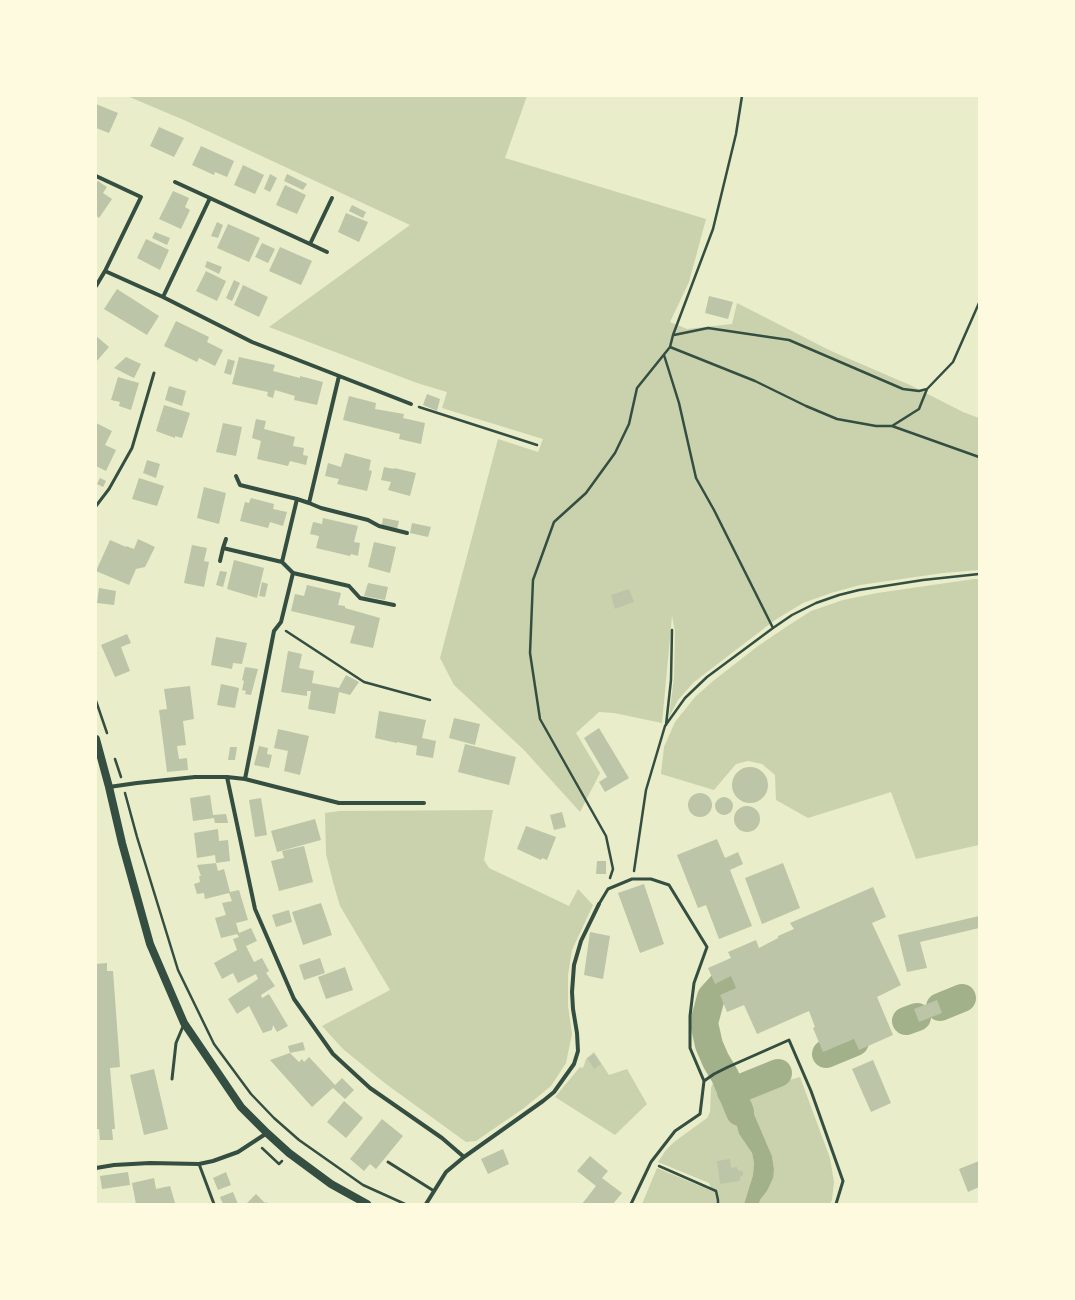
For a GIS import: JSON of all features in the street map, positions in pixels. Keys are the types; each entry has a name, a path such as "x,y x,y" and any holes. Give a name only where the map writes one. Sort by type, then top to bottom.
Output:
{"main road":[{"path":"96,739 110,787 122,844 150,944 184,1023 242,1107 267,1133 289,1153 331,1184 367,1204"}],"street":[{"path":"96,176 141,197 105,271 96,286"},
{"path":"175,182 327,252"},
{"path":"163,297 210,198"},
{"path":"310,244 332,198"},
{"path":"105,271 163,297 252,342 411,404"},
{"path":"309,503 339,376"},
{"path":"236,476 240,485 309,503 321,508 368,520 378,526 407,533"},
{"path":"282,562 297,500"},
{"path":"220,561 226,539"},
{"path":"223,548 282,562 293,573 349,586 360,598 394,606"},
{"path":"245,779 274,631 281,622 293,573"},
{"path":"110,787 195,777 227,777 245,779 339,803 424,803"},
{"path":"227,777 255,909 294,999 333,1054 370,1088 442,1138 464,1157"},
{"path":"426,1204 446,1172 464,1157 554,1092 574,1064 578,1051 572,992 574,965 581,941 599,904"},
{"path":"96,1168 114,1165 150,1163 199,1164 213,1161 238,1152 267,1133"}],"lane":[{"path":"96,506 109,489 132,448 154,373"},
{"path":"599,904 608,888 632,879 651,879 670,885 707,947 694,983 690,1016 690,1048 704,1081 700,1114 675,1131 651,1162 631,1204"},
{"path":"172,1079 176,1044 184,1023"},
{"path":"704,1081 728,1067 789,1040 812,1091 842,1181 836,1204"},
{"path":"388,1162 434,1191"},
{"path":"199,1164 214,1204"}],"path":[{"path":"608,888 613,869 606,836 540,719 530,653 533,580 554,522 586,493 615,453 629,424 637,388 670,347 673,335 713,229 736,134 742,96"},
{"path":"892,426 919,409 927,389 953,362 979,303"},
{"path":"673,335 708,328 789,340 904,390 919,391 927,389"},
{"path":"670,347 754,381 806,406 837,418 876,426 892,426 979,457"},
{"path":"664,354 679,403 696,478 714,510 773,628"},
{"path":"411,404 537,445"},
{"path":"665,726 685,698 707,677 773,628 798,612 816,603 859,590 923,580 979,574"},
{"path":"278,626 364,682 430,700"},
{"path":"632,879 646,790 665,726 671,680 672,630"},
{"path":"96,701 108,736"},
{"path":"114,757 123,785 136,837 178,970 214,1044 251,1094 274,1118 299,1140 363,1185 405,1204"},
{"path":"651,1162 716,1191 718,1204"}],"shaded area":[{"path":"127,96 527,96 505,158 706,219 689,282 670,322 687,329 732,324 737,303 831,351 910,385 963,412 979,418 979,570 943,573 860,585 803,603 775,620 694,682 678,700 669,717 674,677 675,631 672,616 662,723 614,713 599,712 576,733 600,773 580,812 524,750 454,685 440,658 498,439 538,452 543,439 442,408 447,392 417,383 269,327 410,225 184,120"},
{"path":"979,579 979,845 916,859 891,792 808,818 776,800 775,775 762,764 748,761 736,764 714,790 661,774 664,747 675,722 695,697 758,646 811,611 843,600 877,593"},
{"path":"493,810 484,860 489,868 569,906 578,889 593,905 572,950 568,975 568,1006 572,1034 566,1063 551,1086 524,1108 476,1141 466,1142 386,1084 343,1049 322,1026 390,990 340,906 326,854 325,813 340,811"},
{"path":"727,978 731,990 720,995 713,1028 713,1038 722,1059 710,1064 699,1045 696,1035 696,1026 705,994 709,987"},
{"path":"594,1052 609,1075 627,1069 647,1104 615,1135 555,1097 580,1067 583,1068 586,1059"},
{"path":"730,1073 754,1114 772,1156 774,1169 773,1178 759,1204 744,1204 753,1175 754,1163 752,1153 739,1134 730,1101 719,1079"},
{"path":"800,1077 830,1158 834,1182 832,1200 830,1204 759,1204 760,1200 767,1191 774,1169 772,1156 754,1114 742,1093"},
{"path":"719,1079 730,1101 739,1134 752,1153 754,1163 753,1175 744,1204 642,1204 657,1168 712,1191 709,1183 658,1162 666,1150 674,1142 707,1118 710,1112 711,1088 713,1083"}],"building":[{"path":"96,104 118,113 109,133 96,128"},
{"path":"159,127 184,138 174,157 150,146"},
{"path":"201,146 234,161 227,177 215,172 214,175 192,165"},
{"path":"243,165 264,175 255,194 234,185"},
{"path":"270,174 277,178 270,192 264,189"},
{"path":"287,174 307,184 303,190 284,181"},
{"path":"98,181 107,187 103,193 112,199 99,218 96,215 96,183"},
{"path":"285,185 306,195 297,214 276,205"},
{"path":"173,191 189,198 185,207 190,210 181,229 159,219"},
{"path":"352,205 366,212 363,218 349,211"},
{"path":"346,213 368,222 359,242 338,232"},
{"path":"217,222 223,225 218,238 211,236"},
{"path":"228,224 260,238 249,262 217,248"},
{"path":"155,232 170,238 167,245 152,238"},
{"path":"146,239 169,250 160,270 137,258"},
{"path":"262,243 275,249 268,263 255,257"},
{"path":"280,247 312,261 301,285 269,271"},
{"path":"207,261 222,267 219,274 205,267"},
{"path":"206,271 226,281 217,301 196,291"},
{"path":"234,280 240,283 232,301 226,298"},
{"path":"243,285 268,297 259,317 234,305"},
{"path":"117,289 159,316 147,335 104,309"},
{"path":"709,296 733,302 728,319 705,313"},
{"path":"176,321 209,337 207,342 223,350 215,366 199,358 197,362 164,346"},
{"path":"96,336 109,347 96,362"},
{"path":"126,357 141,364 134,378 114,368"},
{"path":"239,357 275,365 273,371 323,382 317,405 294,400 295,396 275,390 273,398 267,396 268,392 232,384"},
{"path":"228,359 235,361 231,375 224,373"},
{"path":"118,377 139,383 131,410 119,406 120,402 111,400"},
{"path":"169,386 186,391 182,406 165,400"},
{"path":"427,394 440,399 437,411 423,405"},
{"path":"349,396 376,403 375,409 404,414 403,418 425,423 421,444 399,439 400,434 343,420"},
{"path":"164,405 190,413 182,438 175,436 175,438 156,431"},
{"path":"256,419 266,421 264,429 295,437 293,446 304,448 303,455 308,456 306,465 290,461 288,466 257,459 261,441 252,438"},
{"path":"96,423 112,431 105,445 116,450 106,471 96,466"},
{"path":"223,423 242,427 236,456 216,452"},
{"path":"345,453 371,460 369,470 372,471 367,491 337,484 339,479 325,476 328,463 341,467"},
{"path":"147,460 160,464 156,478 143,473"},
{"path":"384,467 416,473 410,496 388,490 391,482 381,480"},
{"path":"100,478 106,481 103,487 97,484"},
{"path":"139,478 164,486 157,506 132,499"},
{"path":"204,487 226,493 219,524 197,518"},
{"path":"251,498 274,504 273,509 287,512 283,526 270,522 268,528 240,521 245,502 249,503"},
{"path":"323,518 358,526 354,542 360,543 358,556 351,554 350,556 316,548 319,536 310,534 313,522 322,524"},
{"path":"383,518 399,521 397,529 382,525"},
{"path":"412,523 431,527 428,537 410,533"},
{"path":"138,539 155,547 145,567 136,569 129,585 96,571 110,540 134,549"},
{"path":"374,542 396,547 390,573 368,567"},
{"path":"192,545 207,548 204,561 209,562 204,587 184,583"},
{"path":"234,560 264,568 257,598 227,589"},
{"path":"220,571 227,572 223,587 216,585"},
{"path":"262,582 268,584 265,597 259,596"},
{"path":"368,583 388,587 385,600 364,596"},
{"path":"307,585 341,593 338,605 380,618 373,648 350,643 355,626 291,611 295,594 304,596"},
{"path":"99,588 116,591 114,605 97,603"},
{"path":"629,589 634,602 615,609 611,595"},
{"path":"127,634 131,643 121,647 130,671 115,677 101,645"},
{"path":"216,637 247,643 242,664 233,663 232,669 211,665"},
{"path":"288,651 302,654 299,668 314,671 312,683 339,688 346,675 359,682 350,695 339,692 335,714 308,709 311,691 307,691 307,696 281,692"},
{"path":"245,667 258,669 251,695 245,694 246,691 242,690 244,681 242,680"},
{"path":"221,684 239,688 235,708 217,705"},
{"path":"190,686 194,719 183,721 186,745 177,746 179,759 187,758 188,770 167,772 159,710 167,709 164,689"},
{"path":"379,711 426,720 422,738 436,741 433,758 416,755 417,746 375,738"},
{"path":"454,718 480,724 475,745 449,738"},
{"path":"599,728 629,778 605,792 599,782 607,777 584,738"},
{"path":"278,729 309,736 300,775 284,771 288,751 274,748"},
{"path":"465,744 516,757 509,785 458,772"},
{"path":"259,746 268,748 267,754 272,755 269,768 254,765"},
{"path":"230,747 237,747 235,760 228,760"},
{"path":"754,767 763,772 767,778 767,792 763,798 754,803 746,803 737,798 733,792 732,781 737,772 743,768"},
{"path":"700,793 708,797 712,805 708,813 700,817 692,813 688,805 692,797"},
{"path":"210,795 213,815 226,814 228,823 215,823 214,818 193,821 190,798"},
{"path":"720,797 728,797 733,802 731,813 728,815 720,815 715,810 715,802"},
{"path":"261,798 267,835 255,837 249,800"},
{"path":"747,806 757,809 760,819 757,829 747,832 737,829 734,819 737,809"},
{"path":"562,812 566,827 554,830 550,815"},
{"path":"315,819 321,840 277,852 271,831"},
{"path":"526,826 556,837 547,860 542,858 541,860 517,849"},
{"path":"218,829 219,841 228,840 230,861 216,863 215,855 197,858 194,833"},
{"path":"717,839 725,858 738,852 743,864 730,870 752,926 719,939 706,905 698,908 677,855"},
{"path":"304,846 313,882 279,891 271,861 284,858 282,851"},
{"path":"597,861 606,861 606,874 596,874"},
{"path":"216,863 218,871 224,869 230,892 239,890 248,920 236,923 239,933 251,928 257,941 246,946 254,962 262,958 269,971 266,973 275,986 261,995 262,998 269,994 288,1026 277,1032 273,1025 272,1030 263,1033 249,1006 237,1014 228,999 258,979 256,974 238,983 233,973 222,979 214,963 237,950 233,939 239,937 237,934 221,938 215,918 226,915 222,903 232,901 229,893 205,899 204,893 197,894 194,884 200,882 199,876 201,876 197,865"},
{"path":"783,863 800,908 762,924 745,878"},
{"path":"644,884 664,944 640,953 618,893"},
{"path":"873,887 886,917 872,923 901,985 877,997 893,1035 859,1050 854,1039 823,1052 813,1028 815,1027 809,1011 757,1034 744,1005 727,1012 720,995 736,988 731,976 715,984 708,968 731,958 728,952 756,940 759,948 778,938 778,936 794,929 790,923"},
{"path":"321,903 332,935 303,945 292,912"},
{"path":"289,910 292,922 276,927 272,915"},
{"path":"979,916 979,928 920,942 927,968 907,972 898,935"},
{"path":"590,932 610,936 603,979 584,975"},
{"path":"320,958 325,973 304,980 299,965"},
{"path":"107,963 107,971 113,971 120,1067 110,1068 115,1129 112,1129 113,1140 100,1140 99,1129 96,1129 96,964"},
{"path":"345,967 353,990 326,999 318,977"},
{"path":"937,1000 942,1013 919,1022 914,1009"},
{"path":"303,1042 305,1050 290,1053 288,1046"},
{"path":"290,1053 299,1062 302,1059 304,1062 309,1057 335,1085 342,1078 354,1090 345,1099 333,1088 312,1107 270,1060"},
{"path":"594,1054 601,1064 594,1069 587,1058"},
{"path":"873,1060 891,1103 871,1112 852,1069"},
{"path":"154,1069 168,1129 144,1135 130,1075"},
{"path":"344,1101 363,1118 346,1138 327,1122"},
{"path":"382,1119 403,1136 376,1169 370,1164 364,1171 350,1159"},
{"path":"503,1149 509,1164 488,1174 481,1159"},
{"path":"590,1156 608,1171 602,1178 622,1193 613,1204 582,1204 596,1186 577,1171"},
{"path":"730,1159 731,1168 737,1167 738,1170 743,1171 743,1175 740,1177 740,1181 720,1184 717,1161"},
{"path":"979,1161 979,1187 968,1192 959,1169"},
{"path":"128,1172 130,1185 102,1189 100,1176"},
{"path":"226,1172 231,1185 218,1190 213,1178"},
{"path":"154,1178 156,1189 170,1186 175,1203 136,1204 132,1183"},
{"path":"233,1192 238,1204 223,1204 220,1197"},
{"path":"256,1194 265,1203 266,1202 269,1204 246,1204"}],"waterway":[{"path":"729,984 721,986 711,997 704,1023 709,1045 725,1076 740,1112"},
{"path":"940,1007 962,998"},
{"path":"906,1021 917,1017"},
{"path":"826,1054 855,1042"},
{"path":"731,1092 778,1073"}]}
